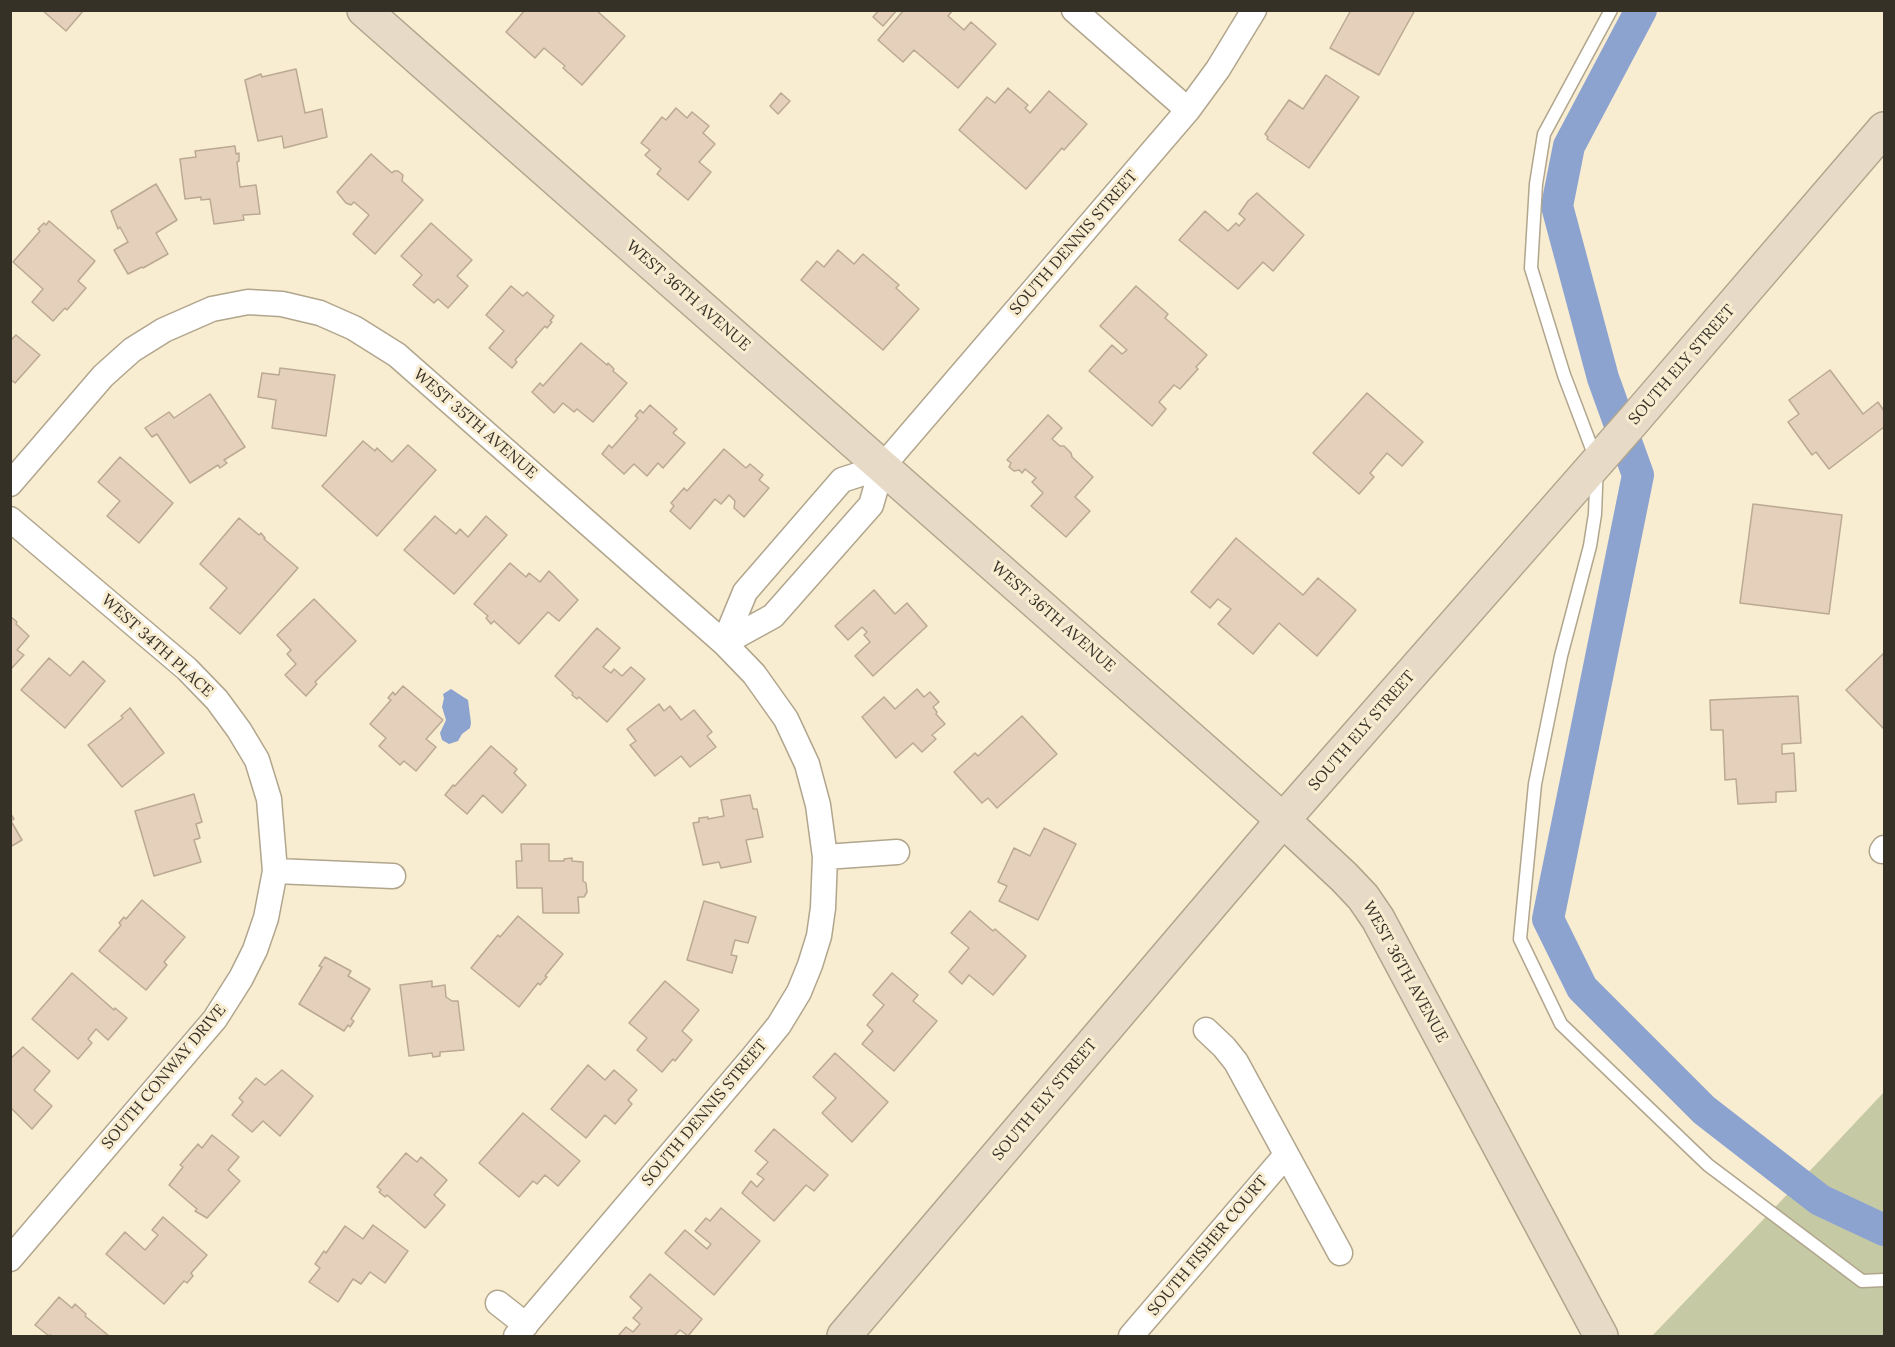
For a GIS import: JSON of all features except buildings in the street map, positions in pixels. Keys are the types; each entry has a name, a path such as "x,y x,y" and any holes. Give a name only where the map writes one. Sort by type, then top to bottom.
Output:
{"street":[{"name":"WEST 36TH AVENUE","path":"364,10 1283,820 1363,897 1378,919 1601,1336"},
{"path":"1074,10 1188,110"},
{"name":"SOUTH DENNIS STREET","path":"724,643 773,616 871,505 882,467 1188,110 1218,69 1254,10"},
{"name":"SOUTH ELY STREET","path":"844,1336 1283,820 1634,420 1884,129"},
{"name":"WEST 35TH AVENUE","path":"10,484 103,376 132,350 164,330 212,309 248,302 282,304 320,313 354,328 397,355 724,643 754,674 786,719 807,764 818,805 825,857"},
{"path":"724,643 745,591 842,480 882,467"},
{"name":"WEST 34TH PLACE","path":"10,519 187,669 217,700 257,760 269,799 275,871"},
{"path":"825,857 897,852"},
{"name":"SOUTH DENNIS STREET","path":"521,1331 779,1025 798,992 819,936 823,908 825,857"},
{"path":"275,871 393,876"},
{"name":"SOUTH CONWAY DRIVE","path":"10,1259 215,1019 241,978 255,950 266,918 275,871"},
{"path":"1206,1030 1236,1062 1340,1253"},
{"name":"SOUTH FISHER COURT","path":"1131,1336 1286,1155"},
{"path":"498,1303 521,1331"}],"lane":[{"path":"1611,10 1544,134 1536,184 1531,268 1564,375 1604,454 1590,546 1561,656 1535,784 1520,939 1561,1024 1708,1165 1862,1281 1884,1280"}],"green space":[{"path":"1884,1092 1884,1336 1652,1336 1822,1158"}],"water":[{"path":"451,689 468,700 471,723 470,728 462,734 458,741 449,744 442,740 440,733 446,720 442,707 443,694"}],"waterway":[{"path":"1641,10 1569,146 1557,206 1603,378 1638,475 1548,919 1582,988 1704,1110 1820,1200 1884,1230"}]}
